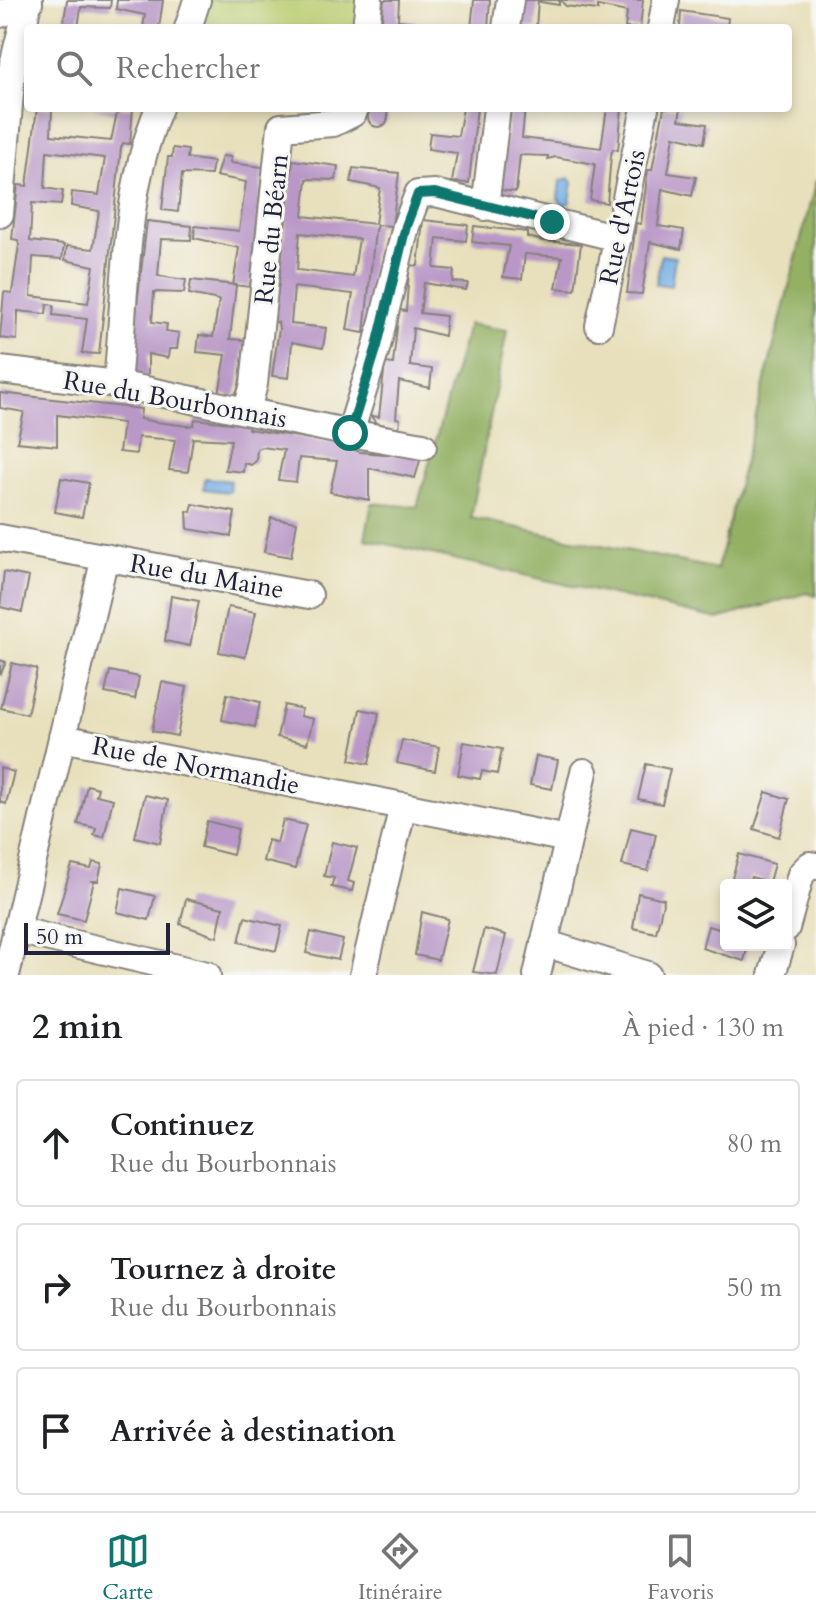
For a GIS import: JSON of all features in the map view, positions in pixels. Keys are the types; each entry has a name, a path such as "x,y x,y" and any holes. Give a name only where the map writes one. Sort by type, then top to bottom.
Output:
{"street":[{"path":"189,24 197,0"},
{"path":"366,24 369,0"},
{"path":"507,24 510,0"},
{"path":"662,24 666,0"},
{"path":"0,14 29,1"},
{"path":"0,214 12,69 29,1"},
{"path":"117,384 131,214 157,112"},
{"name":"Rue du Béarn","path":"247,410 263,310 281,127 333,123 353,112"},
{"path":"485,207 497,112"},
{"name":"Rue d'Artois","path":"599,326 644,112"},
{"path":"350,433 377,346 406,226 418,194 435,193 618,238"},
{"name":"Rue du Bourbonnais","path":"0,370 117,384 423,446"},
{"name":"Rue du Maine","path":"0,538 309,595"},
{"name":"Rue du Maine","path":"62,738 105,557"},
{"name":"Rue de Normandie","path":"6,975 62,738 568,839"},
{"path":"537,975 584,772"},
{"path":"363,975 403,806"},
{"path":"792,906 801,874 810,865 816,866"},
{"path":"16,930 207,975"},
{"path":"544,943 648,975"},
{"path":"772,975 779,951"}],"green space":[{"path":"197,0 369,0 366,24 189,24"},
{"path":"816,180 816,596 807,593 718,619 365,539 372,503 417,507 468,324 507,330 471,518 717,569"}],"water":[{"path":"569,178 573,182 570,202 564,206 558,199 560,181"},
{"path":"661,255 675,257 671,286 656,284"},
{"path":"205,478 230,481 229,492 204,489"}],"building":[{"path":"67,0 111,0 110,8 81,7 79,24 64,24"},
{"path":"117,0 163,0 160,24 144,24 145,15 116,9"},
{"path":"384,0 399,0 398,20 426,23 426,24 381,24"},
{"path":"474,0 490,0 488,24 471,24"},
{"path":"522,0 538,0 536,24 519,24"},
{"path":"559,0 559,5 540,2"},
{"path":"560,0 643,0 640,24 626,24 627,12 598,6 598,10 566,6"},
{"path":"681,11 728,18 727,24 680,24"},
{"path":"36,112 52,112 51,135 111,141 117,113 112,112 133,112 130,144 123,143 121,148 99,354 82,353 87,319 53,315 54,305 47,304 46,314 18,311 17,340 0,338 4,292 12,293 19,245 18,240 12,239 18,185 27,186","holes":["47,151 105,158 99,195 72,192 71,206 99,211 93,249 67,246 65,260 94,266 88,303 31,296 33,257 62,259 64,245 30,241 32,203 61,205 63,191 45,188"]},
{"path":"370,112 387,113 387,121 382,126 374,126 369,121"},
{"path":"462,112 477,112 469,183 452,182 457,153 428,149 430,133 458,136"},
{"path":"509,112 525,112 522,138 601,148 606,112 622,112 618,150 613,149 611,155 607,203 590,200 595,164 556,157 548,159 548,156 520,155 516,192 499,190"},
{"path":"663,112 680,112 679,120 707,124 704,143 674,136 668,173 696,177 692,196 662,189 658,226 684,230 681,249 650,242 642,294 627,293 636,223 641,224 648,170 652,170"},
{"path":"173,148 188,150 187,158 213,162 211,175 182,174 178,212 162,210 168,157 172,157"},
{"path":"222,156 231,157 230,163 263,167 250,287 233,285 239,248 194,238 195,226 239,231 246,182 216,176"},
{"path":"293,160 338,166 336,180 307,179 303,216 375,224 380,188 351,182 353,168 399,173 392,226 377,225 375,231 364,333 347,330 353,294 294,287 291,324 326,328 323,348 292,342 289,378 272,376 279,329 278,322 274,322","holes":["300,233 359,239 353,277 297,270"]},
{"path":"423,220 468,225 466,241 437,238 434,268 454,270 453,282 468,283 466,290 424,283 420,313 446,316 444,336 413,328 410,366 432,369 430,388 399,381 396,418 400,419 399,428 376,423 371,416 379,417 385,363 393,364 399,310 406,311 410,265 418,266"},
{"path":"147,221 192,226 191,240 161,239 158,276 186,280 184,293 154,292 152,322 167,324 166,331 179,333 177,349 169,349 168,358 148,354 148,376 129,374"},
{"path":"474,226 527,232 527,237 543,241 581,244 575,290 556,288 562,257 525,254 522,279 503,277 509,246 472,242"},
{"path":"191,280 236,285 230,339 245,340 239,386 234,397 219,394 226,355 197,352 199,335 213,337 219,300 189,294"},
{"path":"0,393 141,409 140,419 156,422 188,426 194,425 195,419 249,425 248,429 355,446 355,450 360,452 421,457 415,478 369,468 369,500 330,492 337,461 299,458 296,482 278,480 284,450 262,447 257,449 256,461 251,465 244,463 243,472 225,470 231,440 193,438 188,472 169,470 175,440 138,437 136,454 119,452 123,423 57,415 57,446 17,442 24,412 0,408"},
{"path":"61,478 89,483 82,517 55,512"},
{"path":"193,504 235,512 231,536 188,529 187,511 191,512"},
{"path":"271,518 297,522 291,557 264,552"},
{"path":"4,572 29,577 22,612 0,607"},
{"path":"171,596 199,601 190,646 165,641"},
{"path":"228,607 256,612 245,657 219,652"},
{"path":"0,660 6,662 0,675"},
{"path":"12,663 37,669 27,714 1,708"},
{"path":"110,671 139,677 135,699 105,693"},
{"path":"162,682 187,687 177,736 152,731"},
{"path":"227,694 260,702 255,727 222,720"},
{"path":"284,705 302,709 300,716 313,719 307,744 277,737"},
{"path":"360,709 379,713 369,764 350,760"},
{"path":"402,740 439,747 435,771 397,763"},
{"path":"464,742 502,749 497,774 482,771 480,779 458,775"},
{"path":"536,756 558,760 552,789 530,785"},
{"path":"646,764 670,769 662,804 638,799"},
{"path":"0,768 14,772 6,804 0,802"},
{"path":"87,785 98,788 96,795 113,799 104,837 94,835 96,828 78,824"},
{"path":"766,792 789,799 779,837 754,829"},
{"path":"145,795 168,800 160,843 135,837"},
{"path":"283,820 306,825 295,869 263,861 268,840 277,843"},
{"path":"207,821 238,829 233,855 201,847"},
{"path":"631,828 656,834 648,871 622,865"},
{"path":"332,842 357,848 348,881 354,883 352,891 331,887 334,878 324,876"},
{"path":"739,854 774,864 770,879 732,879"},
{"path":"93,862 102,864 98,881 94,881 84,920 57,914 72,865 91,869"},
{"path":"122,888 155,896 149,920 117,912"},
{"path":"638,893 664,899 656,933 633,928"},
{"path":"186,899 223,908 217,937 180,924"},
{"path":"422,912 448,919 438,960 415,955"},
{"path":"245,917 282,926 276,951 239,942"},
{"path":"708,926 720,929 720,951 746,951 744,961 702,948"},
{"path":"484,929 506,935 497,975 473,972"},
{"path":"311,932 343,940 338,960 306,953"}],"route":[{"path":"350,433 377,346 406,226 418,194 435,193 552,222"}]}
